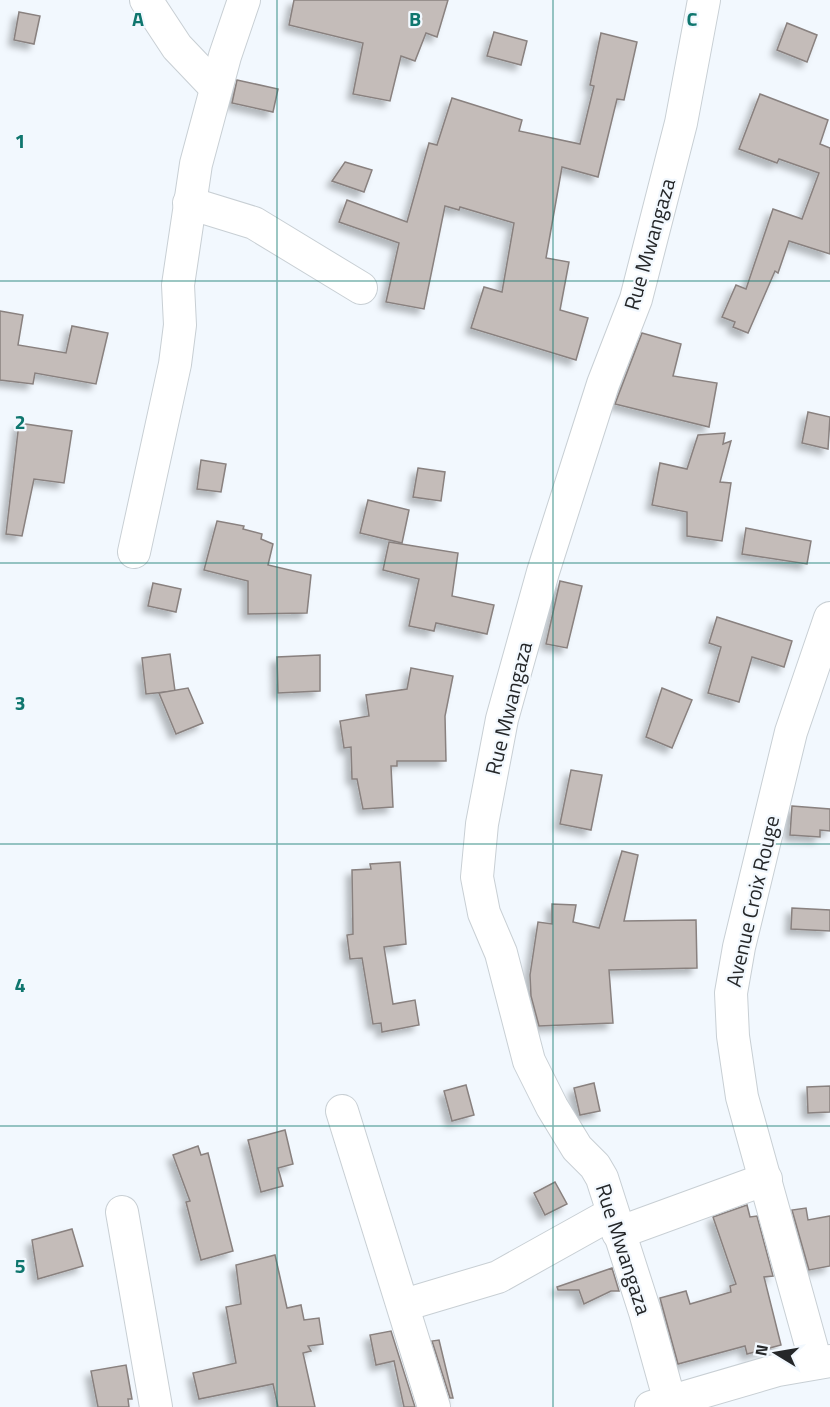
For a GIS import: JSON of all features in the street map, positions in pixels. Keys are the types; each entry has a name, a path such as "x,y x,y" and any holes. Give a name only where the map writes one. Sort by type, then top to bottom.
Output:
{"street":[{"path":"146,0 177,47 216,87"},
{"path":"135,552 175,364 180,326 178,285 189,203 216,87 244,0"},
{"name":"Rue Mwangaza","path":"660,1404 645,1312 602,1178 595,1166 577,1148 529,1062 501,954 484,913 477,877 482,824 502,719 543,572 603,384 636,299 681,123 704,0"},
{"path":"189,203 254,223 361,288"},
{"name":"Avenue Croix Rouge","path":"823,1362 742,1097 733,1036 731,993 739,947 791,732 830,618"},
{"path":"342,1111 434,1407"},
{"path":"404,1305 498,1277 615,1223 766,1179"},
{"path":"122,1212 156,1407"},
{"path":"660,1404 778,1370 823,1362"}],"building":[{"path":"294,0 448,0 437,37 426,33 415,61 401,56 390,101 353,94 363,43 289,25"},
{"path":"19,12 40,16 34,44 14,40"},
{"path":"787,23 817,35 807,62 777,50"},
{"path":"494,32 527,41 521,65 487,56"},
{"path":"601,33 637,42 624,100 617,99 598,177 562,167 546,258 569,262 560,310 588,318 576,360 471,328 484,287 502,292 514,223 460,207 459,210 445,206 424,309 386,302 399,243 339,222 347,200 407,222 429,143 437,145 452,98 522,120 519,131 580,144 594,86 590,85"},
{"path":"237,80 278,89 273,112 232,103"},
{"path":"760,94 828,120 820,144 830,148 830,254 789,241 778,273 775,271 748,333 733,327 735,322 722,317 736,285 746,289 773,209 802,219 819,173 779,159 777,163 739,149"},
{"path":"345,162 372,170 364,192 332,181"},
{"path":"0,311 23,315 18,345 66,353 72,326 108,333 96,384 35,373 33,384 0,380"},
{"path":"642,333 681,344 673,376 717,383 709,427 615,404"},
{"path":"808,412 830,417 828,449 802,443"},
{"path":"19,423 72,431 64,483 34,479 22,536 6,534"},
{"path":"725,433 723,444 731,441 720,482 731,483 722,541 687,536 687,512 652,505 660,463 687,469 698,435"},
{"path":"201,460 226,464 221,492 197,489"},
{"path":"418,468 445,472 441,501 413,497"},
{"path":"368,500 409,510 402,543 360,533"},
{"path":"217,521 244,526 243,529 262,534 261,539 273,544 268,565 311,575 307,613 248,614 248,581 204,570"},
{"path":"746,528 811,541 807,564 742,554"},
{"path":"389,542 458,553 452,596 494,605 487,634 436,623 434,631 409,626 419,579 383,570"},
{"path":"560,581 582,586 567,648 546,644"},
{"path":"153,583 181,589 176,612 148,606"},
{"path":"717,617 792,641 784,667 752,657 739,702 708,693 721,647 709,643"},
{"path":"170,654 175,691 146,694 142,658"},
{"path":"320,655 320,691 278,693 277,657"},
{"path":"411,668 453,676 445,716 446,761 397,761 397,766 391,766 393,807 363,809 357,779 352,779 351,747 344,748 340,721 369,716 366,695 407,689"},
{"path":"188,688 203,723 176,734 159,693"},
{"path":"662,688 692,700 672,748 646,737"},
{"path":"571,770 602,775 591,830 560,824"},
{"path":"792,806 830,809 830,831 820,830 820,837 790,835"},
{"path":"622,851 638,855 624,921 696,920 697,968 609,970 613,1023 539,1026 531,996 530,975 538,922 552,924 552,904 576,905 573,922 599,928"},
{"path":"400,862 406,944 384,947 393,1004 415,1000 419,1025 382,1032 381,1023 373,1024 362,958 350,959 347,935 353,934 352,870 371,869 370,864"},
{"path":"792,908 830,910 830,931 791,929"},
{"path":"594,1083 600,1111 580,1115 574,1088"},
{"path":"466,1085 474,1115 452,1121 444,1091"},
{"path":"830,1086 830,1112 808,1113 807,1087"},
{"path":"285,1130 293,1164 278,1168 283,1186 261,1192 248,1140"},
{"path":"198,1146 201,1155 208,1153 233,1251 201,1260 186,1202 190,1201 173,1155"},
{"path":"555,1182 567,1204 545,1215 534,1193"},
{"path":"747,1205 750,1217 757,1216 773,1276 764,1277 781,1345 747,1354 745,1346 678,1364 660,1298 686,1291 690,1304 731,1292 730,1286 736,1284 713,1217"},
{"path":"806,1208 808,1220 830,1216 830,1266 809,1270 792,1210"},
{"path":"72,1229 83,1266 38,1279 32,1240"},
{"path":"275,1255 287,1308 301,1305 304,1320 319,1318 323,1344 308,1346 311,1351 303,1353 315,1407 278,1407 273,1384 199,1399 193,1373 236,1363 226,1307 241,1304 236,1265"},
{"path":"612,1268 619,1291 611,1291 584,1304 579,1290 558,1290 557,1287"},
{"path":"391,1331 415,1407 404,1407 394,1361 376,1365 370,1335"},
{"path":"439,1340 453,1398 450,1398 432,1341"},
{"path":"126,1365 132,1399 128,1399 129,1407 98,1407 91,1371"}]}
